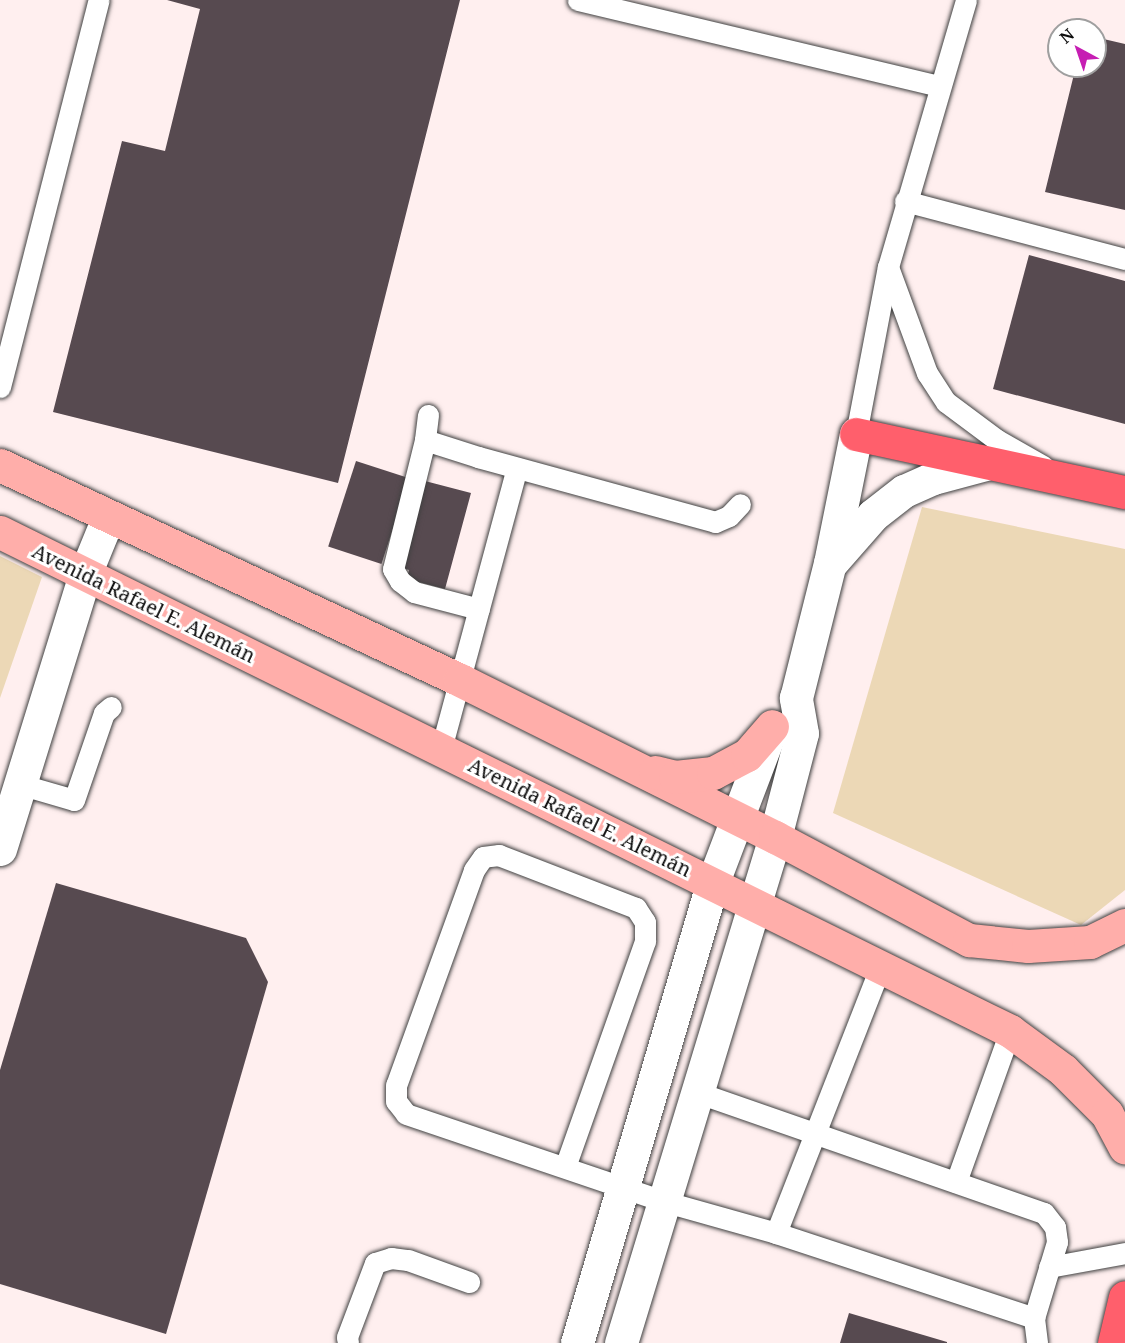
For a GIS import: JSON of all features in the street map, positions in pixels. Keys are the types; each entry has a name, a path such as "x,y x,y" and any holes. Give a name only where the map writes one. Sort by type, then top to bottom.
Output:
{"main road":[{"path":"856,434 1115,490"},
{"path":"0,465 108,518 460,680 734,819 775,837 969,940 1028,946 1090,942 1125,925"},
{"name":"Avenida Rafael E. Alemán","path":"0,532 713,882 880,968 1010,1031 1063,1070 1100,1106 1125,1148"},
{"path":"637,768 675,777 713,773 747,755 772,726"},
{"path":"1114,1343 1125,1297"}],"street":[{"path":"623,1342 756,905 802,733 796,698 830,563 856,434"},
{"path":"830,563 873,515 904,491 933,478 989,463"},
{"path":"0,849 85,574 108,518"},
{"path":"578,1343 713,882 734,819 772,726 796,698"}],"lane":[{"path":"0,387 99,0"},
{"path":"578,0 940,86"},
{"path":"856,434 888,267 905,201 966,0"},
{"path":"905,201 1125,259"},
{"path":"888,267 927,373 946,402 997,440 1067,479"},
{"path":"428,415 425,440 393,569 400,581 414,592 479,609"},
{"path":"425,440 517,468 715,522 729,516 740,504"},
{"path":"441,749 517,468"},
{"path":"19,784 74,800 104,713 111,707"},
{"path":"565,1167 645,941 645,922 636,908 499,855 483,857 474,870 404,1064 396,1101 405,1114 666,1202 776,1233 1034,1318"},
{"path":"776,1233 880,968"},
{"path":"956,1182 1010,1031"},
{"path":"699,1093 1044,1213 1055,1227 1057,1242 1034,1318 1037,1343"},
{"path":"1049,1267 1125,1253"},
{"path":"348,1343 347,1337 375,1263 391,1258 408,1260 469,1282"}],"shaded area":[{"path":"922,507 1125,549 1125,890 1081,925 833,813"},
{"path":"0,556 42,577 0,698"}],"building":[{"path":"167,0 460,0 338,483 53,412 122,141 165,151 200,9"},
{"path":"1107,40 1125,44 1125,210 1045,192 1073,78 1107,78"},
{"path":"1029,255 1125,281 1125,424 993,389"},
{"path":"356,461 409,478 381,564 328,547"},
{"path":"425,481 471,493 445,589 407,579 409,570 402,568"},
{"path":"56,883 246,938 268,982 166,1334 0,1284 0,1070"},
{"path":"849,1313 947,1342 947,1343 840,1343"}]}
